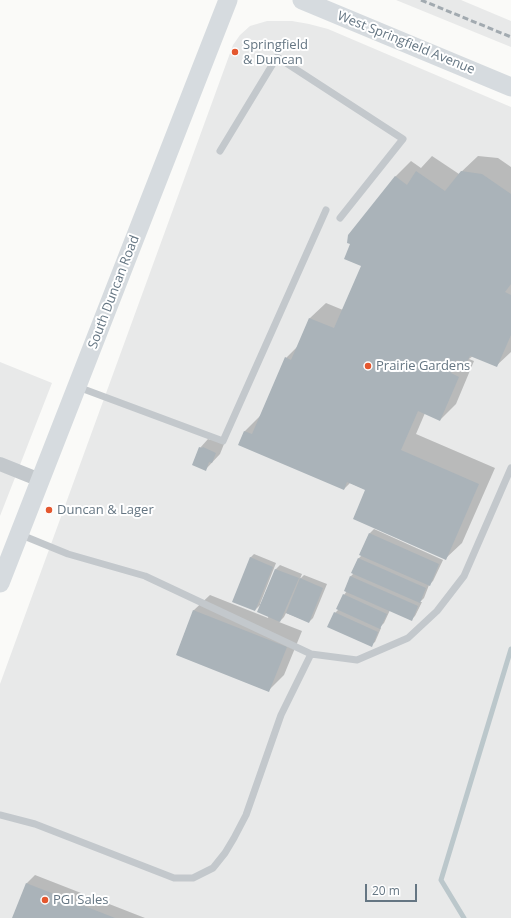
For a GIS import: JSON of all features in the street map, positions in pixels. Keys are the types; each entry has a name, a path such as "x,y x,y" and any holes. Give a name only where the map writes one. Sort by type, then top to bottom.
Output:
{"main road":[{"name":"South Duncan Road","path":"0,583 228,0"},
{"name":"West Springfield Avenue","path":"302,0 511,86"}],"street":[{"path":"0,464 40,480"}],"lane":[{"path":"220,151 276,57 403,139 340,218"},
{"path":"77,387 223,441 326,210"},
{"path":"19,534 68,554 145,576 311,654 357,660 408,638 437,611 464,576 511,468"},
{"path":"0,815 35,824 174,878 193,878 213,868 225,853 246,815 280,715 311,654"}],"shaded area":[{"path":"396,0 461,0 511,21 511,47"},
{"path":"267,21 292,21 328,29 511,107 511,918 0,918 0,684 233,45 240,35 250,26"},
{"path":"0,362 52,383 0,516"}],"building":[{"name":"Prairie Gardens","path":"416,171 445,191 461,171 482,174 511,194 511,284 505,292 511,295 511,335 497,367 470,356 466,364 457,360 451,373 459,377 440,421 418,411 401,450 479,484 446,560 353,519 365,490 347,482 344,490 238,445 244,431 252,434 285,357 291,360 309,318 334,328 361,266 344,259 350,244 347,243 348,235 395,176 407,185"},
{"path":"199,447 203,447 216,453 212,463 209,462 206,471 192,465"},
{"path":"369,533 439,564 430,586 359,555"},
{"path":"250,557 273,567 255,611 232,602"},
{"path":"358,558 426,588 420,603 351,573"},
{"path":"275,569 299,578 280,622 257,612"},
{"path":"350,576 418,606 412,621 344,591"},
{"path":"300,578 323,588 309,623 286,613"},
{"path":"343,594 387,614 380,629 336,609"},
{"path":"193,610 287,647 269,692 176,655"},
{"path":"334,612 378,632 372,647 327,627"},
{"name":"PGI Sales","path":"26,883 115,918 12,918"}],"waterway":[{"path":"464,918 441,880 511,649"}],"railway":[{"path":"421,0 511,37"}],"place":[{"name":"Springfield & Duncan","path":"235,52"},
{"name":"Prairie Gardens","path":"368,366"},
{"name":"Duncan & Lager","path":"49,510"},
{"name":"PGI Sales","path":"45,900"}]}
